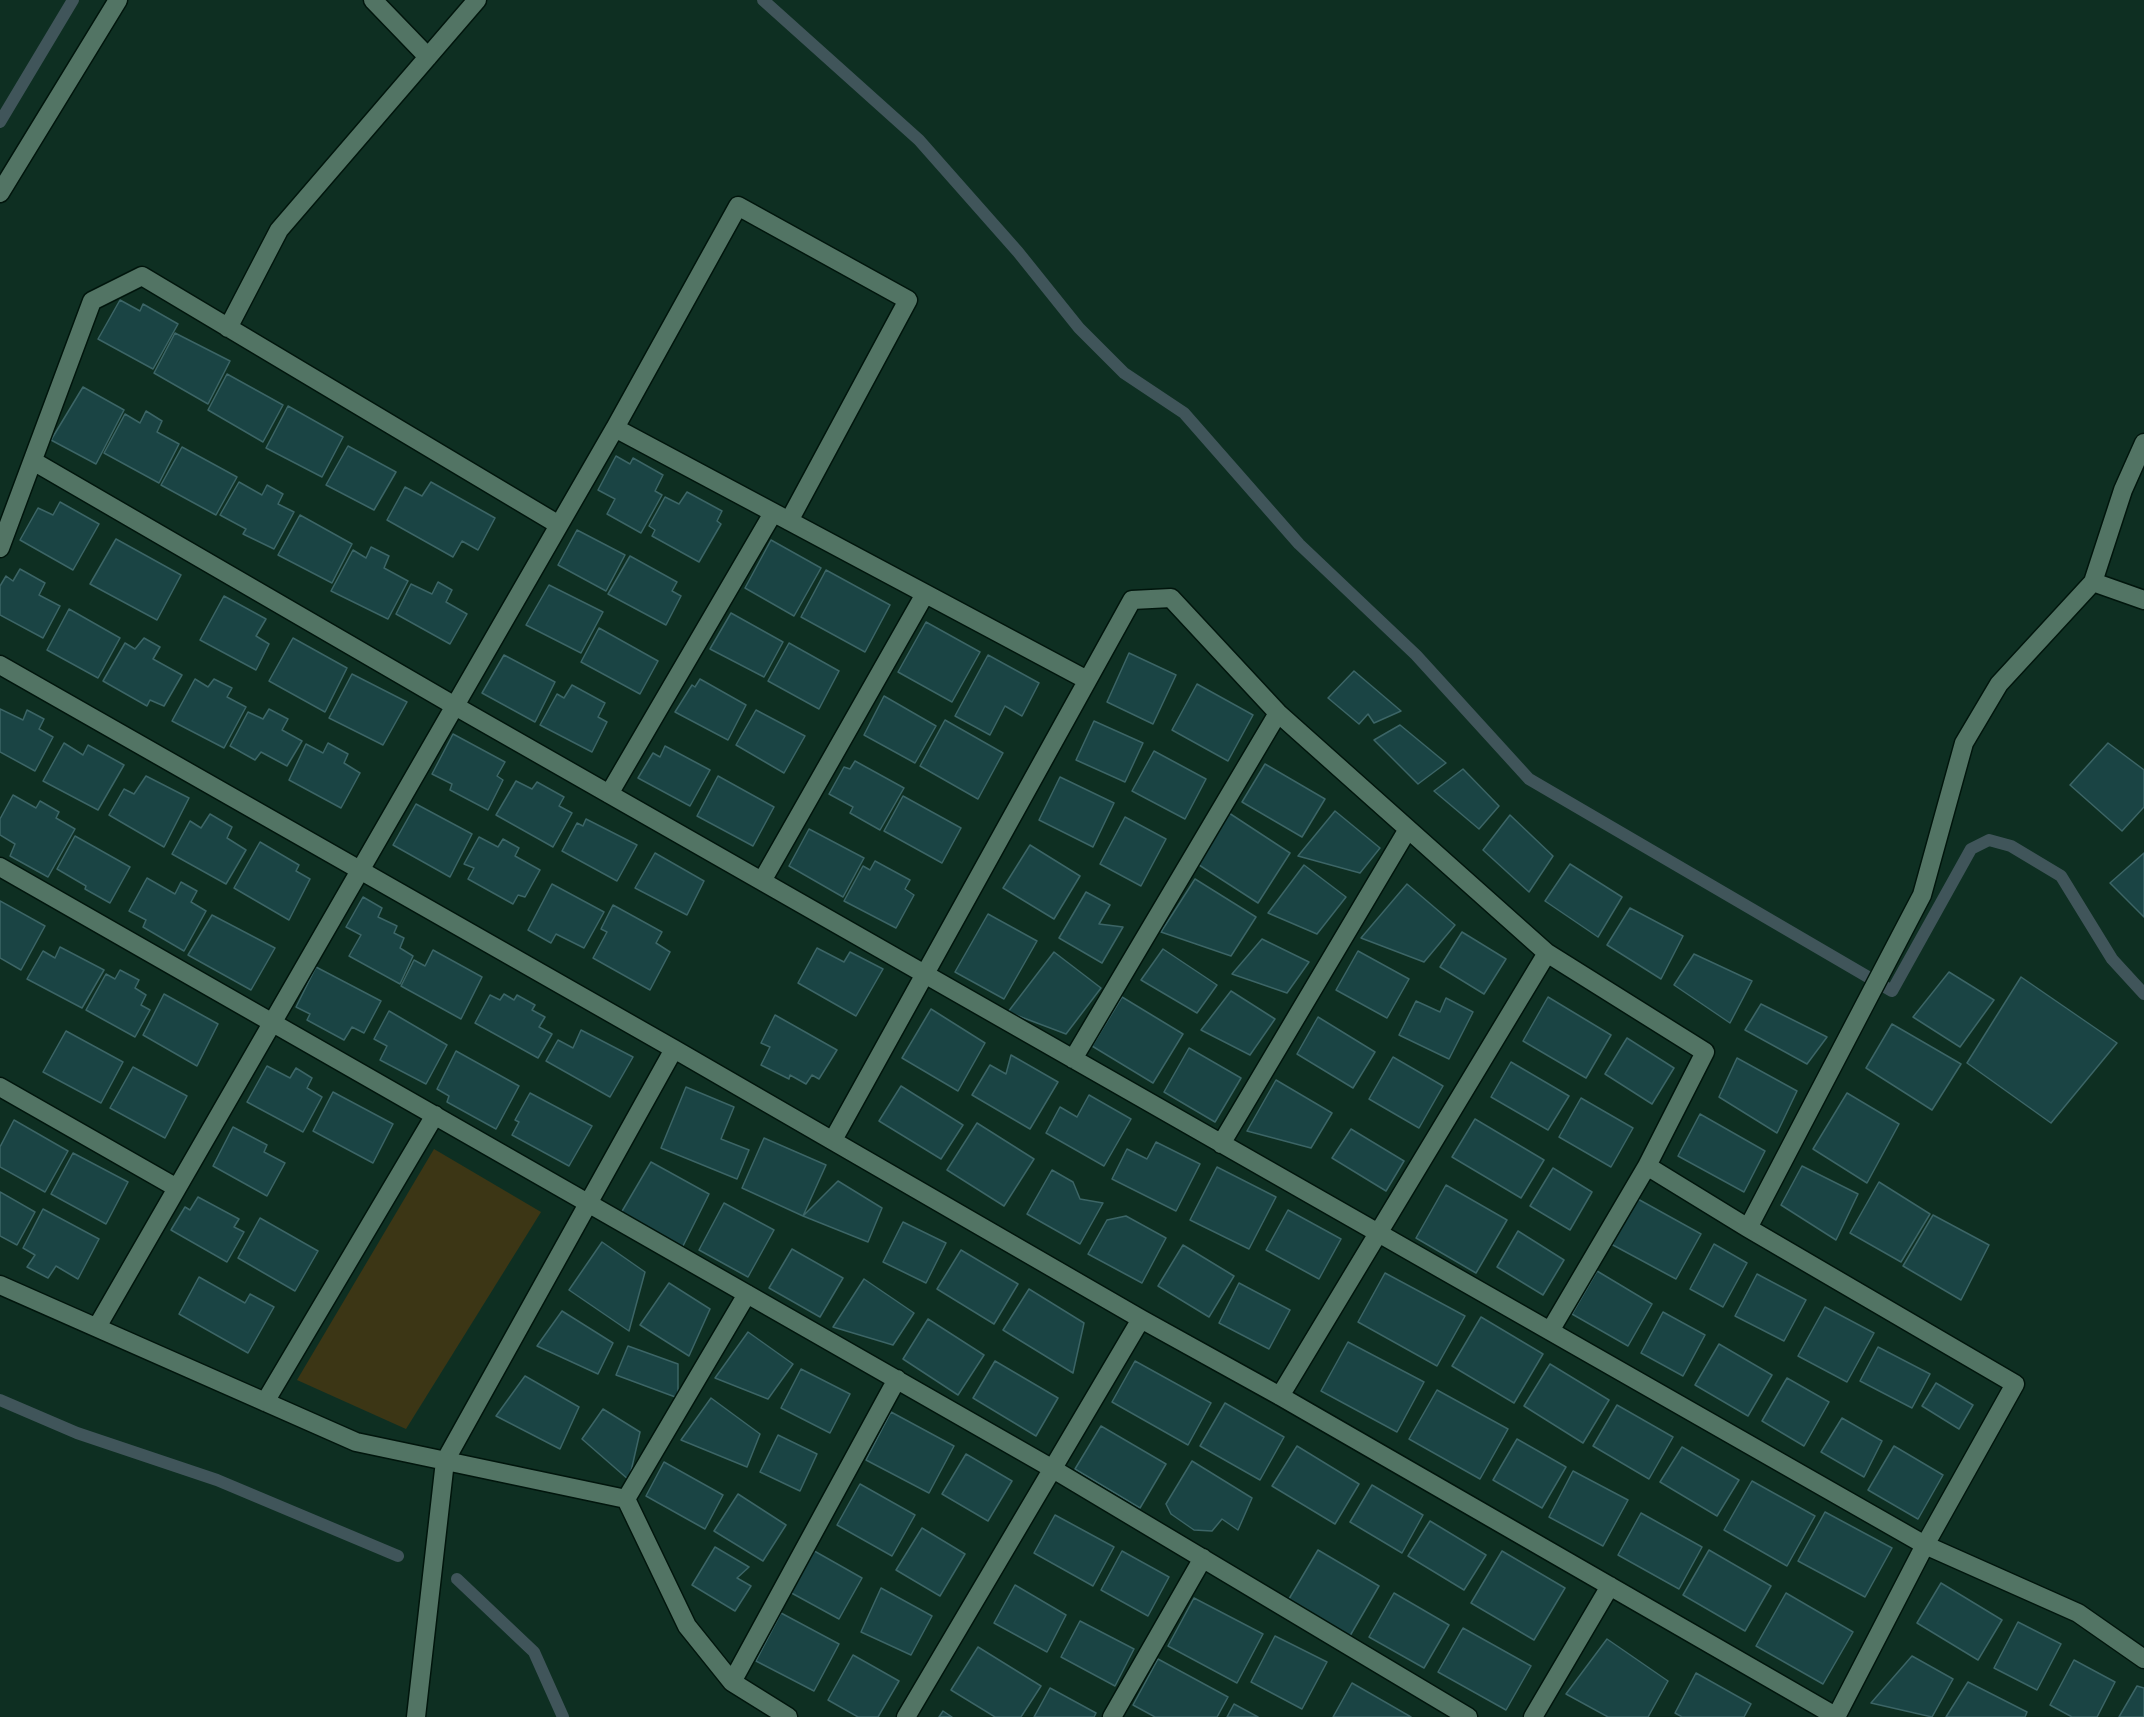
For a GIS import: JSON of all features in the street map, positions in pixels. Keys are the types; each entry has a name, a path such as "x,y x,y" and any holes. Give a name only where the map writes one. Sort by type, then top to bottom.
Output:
{"street":[{"path":"0,193 118,0"},
{"path":"373,0 428,57"},
{"path":"228,328 279,230 477,0"},
{"path":"98,1327 615,428 738,206 908,300 781,517 609,794"},
{"path":"0,548 92,301 142,276 559,525"},
{"path":"615,428 1088,680"},
{"path":"1748,1228 1922,895 1964,743 1999,684 2093,582 2123,490 2144,443"},
{"path":"33,460 455,706 1925,1545 2078,1613 2144,1659"},
{"path":"2093,582 2144,600"},
{"path":"762,881 925,594"},
{"path":"833,1140 1132,600 1171,598 1278,712 1547,952 1705,1052 1647,1166 1550,1331"},
{"path":"0,665 833,1140 1141,1319 1280,1395 1837,1717 1925,1545 2015,1384 1748,1228 1647,1166"},
{"path":"1073,1059 1278,712"},
{"path":"1221,1144 1408,829"},
{"path":"0,867 1053,1468 1468,1717"},
{"path":"1280,1395 1547,952"},
{"path":"416,1717 445,1461 674,1049"},
{"path":"0,1087 177,1188"},
{"path":"265,1402 435,1115"},
{"path":"0,1285 356,1442 626,1499"},
{"path":"626,1499 747,1294"},
{"path":"906,1717 1141,1319"},
{"path":"732,1682 897,1379"},
{"path":"626,1499 687,1626 732,1682 788,1717"},
{"path":"1112,1717 1203,1558"},
{"path":"1533,1717 1610,1586"}],"shaded area":[{"path":"434,1149 541,1212 406,1429 297,1380"}],"building":[{"path":"120,300 140,311 143,304 178,324 153,369 98,339"},
{"path":"175,333 230,361 208,404 154,373"},
{"path":"227,374 283,405 263,442 208,410"},
{"path":"83,387 124,410 96,464 51,440"},
{"path":"288,406 343,437 322,477 266,448"},
{"path":"146,411 162,421 157,432 179,444 159,483 104,453 125,414 140,423"},
{"path":"348,446 396,472 374,510 326,485"},
{"path":"182,447 237,477 216,515 161,485"},
{"path":"616,456 630,464 633,458 663,475 655,491 662,495 641,533 607,514 615,499 598,490"},
{"path":"239,482 262,495 267,485 283,494 278,504 294,512 274,549 243,534 246,529 220,515"},
{"path":"431,482 495,518 478,550 462,541 453,557 387,520 405,487 422,496"},
{"path":"687,492 722,511 717,521 721,524 699,562 652,536 655,530 649,526 665,497 679,504"},
{"path":"60,502 99,524 73,570 20,540 38,508 53,515"},
{"path":"300,515 352,544 332,583 278,555"},
{"path":"577,530 625,555 606,591 558,565"},
{"path":"116,539 181,575 157,620 90,584"},
{"path":"771,540 821,568 794,616 745,588"},
{"path":"371,547 389,556 384,568 408,581 388,619 331,591 353,550 366,558"},
{"path":"630,556 677,582 672,591 681,596 666,625 608,594"},
{"path":"20,569 45,583 39,595 60,606 43,638 0,615 0,586 6,576 13,581"},
{"path":"826,570 890,605 865,652 801,617"},
{"path":"438,582 452,590 446,602 467,614 450,644 396,614 411,584 432,594"},
{"path":"549,585 603,612 581,653 526,625"},
{"path":"224,596 266,619 256,636 269,644 256,670 200,640"},
{"path":"69,609 120,638 98,678 47,650"},
{"path":"731,613 783,642 764,677 710,649"},
{"path":"926,622 980,652 952,702 898,672"},
{"path":"599,628 658,661 640,694 581,662"},
{"path":"144,638 160,647 153,659 182,675 164,706 150,700 147,706 103,681 125,643 135,649"},
{"path":"293,638 347,668 325,712 269,681"},
{"path":"789,643 839,671 819,709 768,681"},
{"path":"1129,653 1176,675 1153,724 1107,702"},
{"path":"504,655 555,682 535,722 482,693"},
{"path":"988,655 1039,683 1022,716 1005,706 990,735 955,716"},
{"path":"1354,671 1401,711 1374,723 1368,714 1359,724 1328,698"},
{"path":"352,674 407,702 383,745 329,718"},
{"path":"195,679 208,687 214,679 232,688 227,697 246,707 224,748 172,721"},
{"path":"700,679 746,705 728,740 675,712 692,685 695,687"},
{"path":"1197,684 1253,715 1228,761 1172,730"},
{"path":"572,685 605,703 598,717 607,722 592,752 540,725 557,694 564,698"},
{"path":"884,696 936,726 915,763 864,735"},
{"path":"0,709 23,720 27,710 44,719 39,729 53,737 35,771 0,752"},
{"path":"269,709 288,719 282,730 302,741 287,766 261,752 255,760 230,746 248,712 263,719"},
{"path":"756,710 805,736 784,773 736,745"},
{"path":"945,720 1003,753 978,799 920,766"},
{"path":"1094,721 1143,743 1125,782 1076,760"},
{"path":"1400,725 1446,763 1418,784 1374,740"},
{"path":"453,734 505,762 497,776 503,780 488,810 450,790 452,784 432,774"},
{"path":"64,743 83,755 88,745 124,765 98,810 43,781"},
{"path":"328,743 348,754 344,763 360,773 341,808 289,780 306,744 323,753"},
{"path":"2108,743 2144,770 2144,807 2122,831 2070,785"},
{"path":"665,746 710,770 690,806 638,778 653,753 660,757"},
{"path":"1154,751 1206,779 1185,819 1132,791"},
{"path":"855,761 904,788 880,830 850,813 853,807 829,794 844,767 850,769"},
{"path":"1265,764 1325,799 1302,837 1242,802"},
{"path":"1463,769 1499,806 1479,829 1434,791"},
{"path":"146,776 189,798 164,847 109,815 124,789 134,794"},
{"path":"718,776 774,807 753,846 697,816"},
{"path":"1060,777 1114,803 1093,847 1039,820"},
{"path":"516,781 532,789 537,782 564,797 559,806 572,813 553,847 496,815"},
{"path":"13,795 36,808 40,801 59,812 56,818 75,829 48,877 10,856 15,844 0,835 0,819"},
{"path":"903,796 961,828 942,863 884,831"},
{"path":"416,804 472,834 450,877 393,845"},
{"path":"1335,811 1380,848 1360,873 1298,856"},
{"path":"1229,813 1290,853 1258,903 1196,863"},
{"path":"210,814 232,827 227,838 246,850 226,884 172,854 190,821 201,828"},
{"path":"1510,815 1553,856 1529,892 1483,850"},
{"path":"1125,817 1166,839 1141,886 1100,864"},
{"path":"586,819 637,845 617,881 562,851 577,823 583,826"},
{"path":"809,829 864,858 843,897 789,866"},
{"path":"75,836 130,867 110,903 57,869"},
{"path":"479,837 498,847 503,839 519,848 515,856 540,870 525,897 518,895 513,904 468,879 474,868 464,864"},
{"path":"260,842 299,865 296,871 310,879 289,920 234,888"},
{"path":"1030,845 1080,876 1054,919 1003,888"},
{"path":"655,853 704,881 687,915 635,888"},
{"path":"2144,853 2144,917 2110,883"},
{"path":"875,861 910,880 905,889 914,895 896,928 844,901 863,866 870,870"},
{"path":"1570,864 1622,897 1598,937 1545,901"},
{"path":"1304,865 1346,897 1317,934 1268,913"},
{"path":"147,878 175,894 181,882 197,891 191,902 206,911 184,951 143,927 146,920 129,911"},
{"path":"1195,879 1256,917 1231,956 1161,932"},
{"path":"552,884 604,912 584,948 556,934 551,943 528,930"},
{"path":"1407,884 1455,925 1424,962 1361,938"},
{"path":"1086,892 1110,905 1099,924 1123,927 1102,963 1059,938"},
{"path":"363,897 382,908 378,917 397,926 394,933 404,938 400,948 413,956 400,984 349,956 361,935 346,927"},
{"path":"0,901 45,926 21,970 0,958"},
{"path":"613,905 662,932 656,943 670,952 650,990 593,958 607,932 601,929"},
{"path":"1630,908 1683,936 1661,979 1607,945"},
{"path":"988,914 1037,941 1004,999 955,972"},
{"path":"212,915 275,948 251,990 188,955"},
{"path":"1462,932 1506,959 1484,994 1440,967"},
{"path":"1262,939 1309,962 1287,993 1232,974"},
{"path":"60,947 104,970 82,1008 27,979 43,951 55,958"},
{"path":"817,948 844,962 850,952 883,969 856,1016 798,983"},
{"path":"1163,949 1217,985 1197,1013 1141,980"},
{"path":"433,950 482,977 461,1019 401,986 414,960 425,966"},
{"path":"1358,951 1409,979 1387,1018 1336,990"},
{"path":"1054,952 1101,988 1066,1034 1008,1012"},
{"path":"1694,954 1752,981 1730,1023 1674,985"},
{"path":"316,967 381,1001 364,1033 352,1027 344,1040 307,1020 310,1014 296,1007"},
{"path":"120,970 139,980 135,988 146,995 141,1005 150,1010 135,1037 86,1010 106,974 115,979"},
{"path":"1949,972 1994,1000 1960,1047 1913,1017"},
{"path":"2021,977 2117,1043 2051,1123 1967,1063"},
{"path":"1231,991 1275,1019 1250,1055 1201,1030"},
{"path":"164,994 218,1024 197,1066 143,1035"},
{"path":"504,994 514,1000 517,995 535,1005 532,1010 545,1017 539,1027 552,1034 538,1058 475,1023 490,995 500,1000"},
{"path":"1122,997 1183,1034 1153,1083 1092,1046"},
{"path":"1548,997 1611,1035 1586,1078 1523,1041"},
{"path":"1446,998 1473,1012 1449,1059 1399,1035 1416,1001 1440,1012"},
{"path":"1761,1004 1827,1037 1807,1064 1745,1030"},
{"path":"931,1009 985,1043 958,1091 902,1058"},
{"path":"389,1011 447,1045 426,1084 380,1060 387,1046 374,1039"},
{"path":"775,1015 837,1050 819,1079 812,1075 806,1084 790,1075 789,1079 761,1065 770,1047 761,1043"},
{"path":"1318,1017 1375,1052 1353,1088 1297,1054"},
{"path":"1892,1024 1961,1064 1932,1110 1866,1068"},
{"path":"581,1030 633,1057 610,1097 546,1061 558,1040 573,1048"},
{"path":"66,1031 123,1062 101,1103 43,1072"},
{"path":"1627,1038 1674,1068 1652,1104 1605,1074"},
{"path":"1189,1048 1241,1078 1215,1122 1164,1092"},
{"path":"456,1051 519,1086 496,1129 447,1102 449,1096 437,1089"},
{"path":"1011,1055 1058,1082 1030,1129 972,1095 990,1065 1006,1074"},
{"path":"1393,1057 1443,1086 1419,1128 1369,1099"},
{"path":"1737,1058 1797,1091 1777,1133 1719,1097"},
{"path":"1511,1062 1569,1096 1548,1130 1491,1097"},
{"path":"267,1066 290,1078 296,1068 312,1078 307,1088 322,1097 303,1132 247,1102"},
{"path":"133,1067 187,1096 165,1138 110,1108"},
{"path":"1276,1080 1332,1113 1311,1148 1247,1131"},
{"path":"901,1086 963,1125 941,1159 879,1121"},
{"path":"686,1087 734,1107 721,1139 749,1150 737,1179 661,1148"},
{"path":"333,1092 393,1124 373,1163 313,1131"},
{"path":"530,1093 592,1126 569,1166 512,1135 519,1122 515,1120"},
{"path":"1847,1093 1899,1124 1867,1183 1813,1149"},
{"path":"1089,1095 1131,1119 1104,1166 1046,1133 1060,1107 1077,1117"},
{"path":"1581,1098 1633,1128 1611,1167 1559,1137"},
{"path":"1700,1114 1765,1151 1744,1192 1678,1156"},
{"path":"1475,1119 1544,1160 1521,1198 1452,1157"},
{"path":"14,1120 68,1151 45,1192 0,1167 0,1147"},
{"path":"977,1123 1034,1159 1004,1206 947,1170"},
{"path":"233,1127 267,1145 264,1152 285,1163 267,1196 213,1166"},
{"path":"1351,1129 1404,1161 1386,1191 1332,1158"},
{"path":"764,1138 826,1165 803,1216 742,1188"},
{"path":"1156,1142 1200,1164 1176,1211 1112,1179 1127,1149 1147,1159"},
{"path":"73,1153 128,1182 106,1224 51,1194"},
{"path":"651,1162 709,1194 681,1250 621,1213"},
{"path":"1802,1166 1858,1194 1836,1240 1781,1205"},
{"path":"1217,1167 1276,1197 1249,1249 1190,1220"},
{"path":"1553,1168 1592,1192 1570,1230 1530,1206"},
{"path":"1052,1170 1073,1182 1080,1199 1103,1203 1080,1244 1027,1214"},
{"path":"838,1181 882,1208 868,1242 803,1216"},
{"path":"1879,1182 1930,1214 1901,1262 1850,1233"},
{"path":"1446,1185 1507,1220 1476,1273 1416,1238"},
{"path":"0,1192 35,1212 17,1245 0,1236"},
{"path":"198,1197 239,1219 234,1227 244,1232 227,1262 171,1230 185,1207 190,1210"},
{"path":"1636,1198 1701,1234 1676,1279 1611,1244"},
{"path":"724,1203 774,1230 748,1277 699,1250"},
{"path":"43,1209 99,1239 78,1279 56,1266 48,1278 27,1267 35,1255 23,1248"},
{"path":"1288,1210 1341,1239 1319,1279 1266,1250"},
{"path":"1933,1215 1989,1245 1961,1300 1903,1266"},
{"path":"1126,1216 1166,1238 1142,1283 1088,1254 1107,1220"},
{"path":"260,1218 318,1251 295,1291 238,1258"},
{"path":"903,1222 946,1243 926,1283 883,1262"},
{"path":"1518,1231 1564,1260 1543,1295 1497,1267"},
{"path":"602,1242 645,1272 629,1331 569,1290"},
{"path":"1714,1244 1747,1263 1723,1307 1690,1289"},
{"path":"1183,1245 1234,1276 1209,1317 1158,1286"},
{"path":"792,1249 843,1278 820,1317 769,1288"},
{"path":"961,1250 1018,1284 994,1324 937,1289"},
{"path":"1597,1271 1652,1304 1628,1346 1572,1314"},
{"path":"1385,1273 1465,1316 1437,1366 1358,1322"},
{"path":"1757,1274 1806,1300 1784,1341 1735,1316"},
{"path":"199,1277 245,1303 250,1294 274,1307 248,1353 179,1314"},
{"path":"864,1279 914,1313 893,1345 833,1327"},
{"path":"669,1283 710,1309 689,1356 640,1325"},
{"path":"1239,1283 1290,1310 1269,1349 1219,1323"},
{"path":"1029,1289 1084,1323 1073,1373 1003,1330"},
{"path":"1825,1307 1874,1333 1847,1382 1798,1356"},
{"path":"562,1311 613,1343 598,1374 537,1346"},
{"path":"1663,1312 1705,1335 1683,1376 1641,1353"},
{"path":"1481,1317 1543,1354 1514,1403 1452,1366"},
{"path":"928,1319 984,1355 958,1395 903,1359"},
{"path":"748,1332 793,1364 768,1399 715,1378"},
{"path":"1348,1342 1424,1382 1397,1432 1321,1391"},
{"path":"1719,1344 1772,1375 1748,1416 1695,1385"},
{"path":"628,1346 678,1364 678,1398 616,1375"},
{"path":"1878,1347 1930,1374 1912,1408 1860,1381"},
{"path":"995,1361 1058,1398 1036,1436 973,1398"},
{"path":"1135,1361 1211,1403 1188,1445 1112,1402"},
{"path":"1550,1364 1609,1400 1583,1443 1524,1406"},
{"path":"801,1369 850,1394 830,1433 781,1408"},
{"path":"525,1376 579,1407 560,1449 496,1416"},
{"path":"1787,1378 1829,1402 1804,1446 1762,1421"},
{"path":"1936,1383 1973,1405 1959,1429 1922,1406"},
{"path":"1437,1390 1508,1429 1480,1479 1409,1439"},
{"path":"711,1398 760,1434 747,1467 681,1440"},
{"path":"1225,1403 1284,1437 1260,1480 1200,1446"},
{"path":"1617,1405 1673,1437 1649,1479 1593,1446"},
{"path":"603,1409 640,1432 629,1480 582,1439"},
{"path":"891,1412 954,1446 929,1493 866,1460"},
{"path":"1842,1418 1882,1441 1864,1477 1821,1452"},
{"path":"1101,1426 1166,1464 1140,1508 1075,1469"},
{"path":"778,1435 817,1454 800,1491 760,1472"},
{"path":"1517,1439 1566,1467 1542,1508 1493,1480"},
{"path":"1297,1446 1359,1484 1335,1524 1272,1486"},
{"path":"1894,1446 1943,1475 1918,1519 1868,1490"},
{"path":"1682,1447 1739,1480 1717,1516 1660,1482"},
{"path":"966,1454 1012,1481 988,1521 942,1494"},
{"path":"1192,1461 1252,1498 1238,1530 1222,1519 1212,1531 1194,1530 1171,1514 1166,1504"},
{"path":"664,1462 723,1495 705,1529 646,1496"},
{"path":"1573,1471 1628,1500 1603,1546 1549,1517"},
{"path":"1752,1481 1815,1516 1787,1566 1724,1530"},
{"path":"860,1484 915,1515 892,1556 837,1525"},
{"path":"1372,1485 1423,1515 1402,1553 1350,1522"},
{"path":"738,1494 786,1525 763,1561 714,1531"},
{"path":"1825,1512 1892,1548 1865,1597 1798,1561"},
{"path":"1641,1513 1702,1547 1679,1589 1618,1555"},
{"path":"1055,1515 1114,1547 1093,1586 1034,1553"},
{"path":"1430,1521 1486,1555 1464,1590 1408,1556"},
{"path":"922,1528 965,1554 940,1596 896,1570"},
{"path":"715,1547 749,1567 737,1578 751,1586 735,1611 692,1585"},
{"path":"809,1548 862,1578 839,1619 786,1590"},
{"path":"1318,1550 1379,1586 1347,1641 1286,1604"},
{"path":"1709,1550 1771,1586 1745,1631 1683,1595"},
{"path":"1122,1551 1169,1577 1148,1616 1101,1590"},
{"path":"1502,1551 1565,1588 1534,1640 1471,1603"},
{"path":"1941,1583 2002,1620 1978,1660 1917,1623"},
{"path":"1015,1585 1066,1615 1047,1652 994,1623"},
{"path":"881,1588 932,1616 911,1655 861,1632"},
{"path":"1394,1593 1449,1625 1424,1668 1369,1637"},
{"path":"1786,1593 1853,1632 1823,1684 1756,1646"},
{"path":"1194,1598 1263,1634 1237,1683 1168,1646"},
{"path":"781,1613 839,1644 814,1691 756,1661"},
{"path":"1080,1621 1134,1649 1115,1686 1061,1657"},
{"path":"2018,1622 2061,1644 2037,1690 1994,1668"},
{"path":"1463,1628 1531,1666 1506,1710 1438,1672"},
{"path":"1275,1636 1327,1662 1302,1709 1251,1682"},
{"path":"1607,1639 1668,1681 1648,1717 1608,1717 1566,1694"},
{"path":"978,1647 1041,1686 1021,1717 995,1717 951,1690"},
{"path":"853,1655 899,1681 878,1717 858,1717 828,1700"},
{"path":"1912,1656 1953,1679 1932,1717 1871,1703"},
{"path":"1158,1659 1228,1697 1217,1717 1155,1717 1133,1705"},
{"path":"2074,1660 2115,1682 2097,1717 2072,1717 2050,1705"},
{"path":"1696,1673 1751,1704 1744,1717 1682,1717 1675,1713"},
{"path":"1968,1682 2027,1712 2025,1717 1946,1717"},
{"path":"1352,1683 1411,1717 1333,1717"},
{"path":"2137,1686 2144,1688 2144,1717 2119,1717"},
{"path":"1050,1688 1096,1713 1094,1717 1034,1717"},
{"path":"1234,1704 1258,1717 1227,1717"},
{"path":"943,1711 952,1717 939,1717"}],"waterway":[{"path":"0,122 73,0"},
{"path":"763,0 919,140 1018,252 1079,328 1124,373 1184,413 1299,544 1416,655 1529,779 1892,991 1971,849 1989,840 2011,846 2061,876 2112,959 2144,994"},
{"path":"0,1400 77,1433 217,1480 398,1556"},
{"path":"457,1579 534,1652 563,1717"}]}
